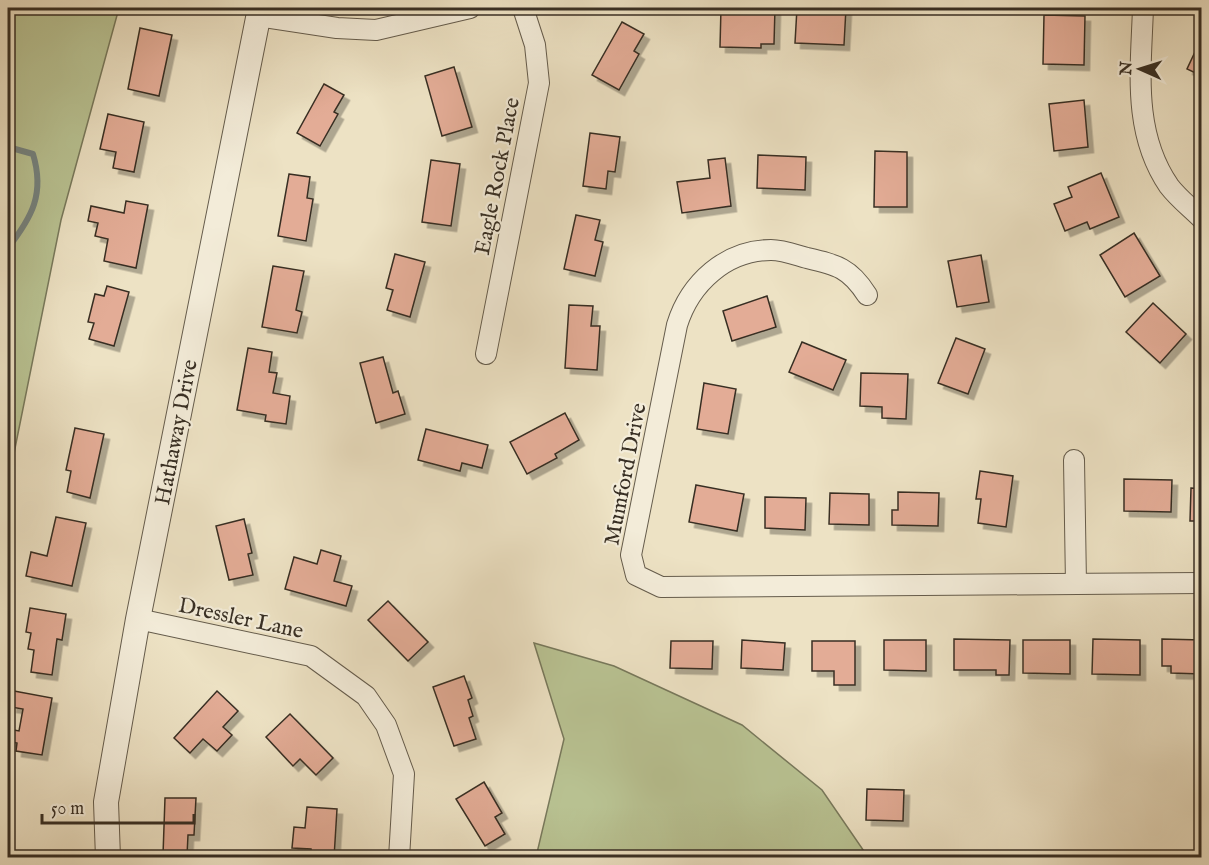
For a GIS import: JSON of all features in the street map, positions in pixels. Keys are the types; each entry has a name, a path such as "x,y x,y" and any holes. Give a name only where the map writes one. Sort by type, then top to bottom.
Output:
{"street":[{"path":"259,12 338,28 376,30 470,8"},
{"name":"Eagle Rock Place","path":"486,354 539,83 535,45 523,8"},
{"path":"1143,8 1142,122 1151,151 1170,187 1202,219"},
{"name":"Hathaway Drive","path":"108,858 106,802 138,620 259,12"},
{"name":"Mumford Drive","path":"867,295 858,280 840,265 772,249 733,256 702,280 683,305 677,325 631,555 636,575 661,587 1076,584"},
{"path":"1074,460 1076,584 1202,583"},
{"name":"Dressler Lane","path":"138,620 311,656 366,696 386,725 404,774 399,858"}],"green space":[{"path":"8,8 119,8 61,220 8,483"},
{"path":"534,643 614,666 742,725 822,790 868,857 536,857 564,739"}],"building":[{"path":"721,8 775,8 774,44 761,44 761,48 720,47"},
{"path":"797,8 846,8 844,45 795,43"},
{"path":"1044,15 1085,16 1084,65 1043,64"},
{"path":"622,22 644,34 634,51 639,54 619,90 592,75"},
{"path":"140,28 172,35 159,96 128,89"},
{"path":"1202,37 1202,76 1187,69"},
{"path":"454,67 472,127 442,136 425,76"},
{"path":"324,84 344,95 334,112 338,114 320,146 297,133"},
{"path":"1084,100 1088,147 1054,151 1049,104"},
{"path":"108,114 144,122 134,172 113,168 116,152 100,149"},
{"path":"590,133 620,137 615,172 608,171 606,189 583,186"},
{"path":"875,151 907,152 907,207 874,207"},
{"path":"758,155 806,157 805,190 757,188"},
{"path":"725,158 731,206 682,213 677,182 710,178 708,160"},
{"path":"431,160 460,164 451,226 422,222"},
{"path":"1101,173 1119,217 1090,229 1087,222 1065,231 1054,204 1072,197 1068,187"},
{"path":"289,174 310,177 307,198 313,199 306,241 278,236"},
{"path":"126,201 148,205 136,268 104,261 108,239 95,236 98,223 88,221 91,206 124,213"},
{"path":"576,215 600,220 595,240 603,242 595,276 564,269"},
{"path":"1134,233 1160,276 1125,297 1100,255"},
{"path":"395,254 425,262 410,317 387,310 393,290 386,288"},
{"path":"981,255 989,302 957,307 948,261"},
{"path":"273,266 304,271 296,310 302,312 297,333 262,327"},
{"path":"107,286 129,292 114,346 89,339 94,323 88,322 95,294 104,296"},
{"path":"767,296 776,327 732,341 723,311"},
{"path":"1153,303 1186,334 1160,363 1126,332"},
{"path":"569,305 593,306 591,326 600,326 597,370 565,368"},
{"path":"956,338 985,349 968,394 938,383"},
{"path":"802,342 846,360 833,390 789,372"},
{"path":"248,348 272,352 269,372 277,373 273,393 290,396 286,424 265,421 266,415 237,410"},
{"path":"383,357 393,393 398,391 405,414 376,423 360,363"},
{"path":"1198,367 1202,367 1202,405 1195,405"},
{"path":"861,373 908,374 906,419 882,418 882,407 860,406"},
{"path":"704,383 736,389 728,434 697,429"},
{"path":"565,413 579,440 555,454 557,458 527,474 510,442"},
{"path":"75,428 104,434 90,498 67,492 71,471 66,470"},
{"path":"426,429 488,445 482,468 462,463 460,471 418,460"},
{"path":"980,471 1013,476 1006,527 978,523 981,499 976,499"},
{"path":"1124,479 1172,480 1171,512 1124,511"},
{"path":"696,485 744,494 737,531 689,522"},
{"path":"1191,488 1202,489 1202,521 1190,521"},
{"path":"898,492 939,493 938,526 892,525 892,510 898,510"},
{"path":"830,493 869,494 869,525 829,524"},
{"path":"765,497 806,498 805,530 765,528"},
{"path":"56,517 86,523 72,586 26,576 31,552 47,556"},
{"path":"244,519 252,553 248,554 253,575 229,580 216,526"},
{"path":"321,550 341,556 334,581 352,586 346,606 285,589 294,557 317,564"},
{"path":"388,601 428,642 408,661 368,620"},
{"path":"30,608 66,614 62,640 57,639 52,675 31,672 34,650 28,649 31,633 26,632"},
{"path":"954,639 1010,640 1009,675 996,675 996,670 954,670"},
{"path":"1093,639 1140,640 1140,675 1092,674"},
{"path":"1162,639 1202,640 1202,674 1171,673 1171,666 1162,666"},
{"path":"742,640 785,643 783,670 741,668"},
{"path":"884,640 926,640 926,671 884,670"},
{"path":"1023,640 1070,640 1070,674 1023,673"},
{"path":"671,641 713,641 712,669 670,668"},
{"path":"812,641 855,641 855,685 834,685 834,671 812,671"},
{"path":"464,676 472,698 468,700 473,716 469,718 476,739 454,746 433,687"},
{"path":"14,691 52,698 42,755 16,751 17,743 8,741 8,729 19,731 23,709 11,707"},
{"path":"217,691 238,711 223,727 232,735 217,751 203,739 190,753 174,738"},
{"path":"290,714 333,758 316,775 300,759 293,766 266,737"},
{"path":"484,782 502,813 495,817 505,834 485,846 456,799"},
{"path":"867,789 904,790 903,821 866,820"},
{"path":"165,798 196,798 194,835 188,835 187,856 163,855"},
{"path":"1196,803 1202,803 1202,841 1195,840"},
{"path":"307,807 337,809 334,858 311,858 311,849 292,848 294,827 305,828"}],"waterway":[{"path":"8,147 33,154 38,181 30,215 8,248"}]}
